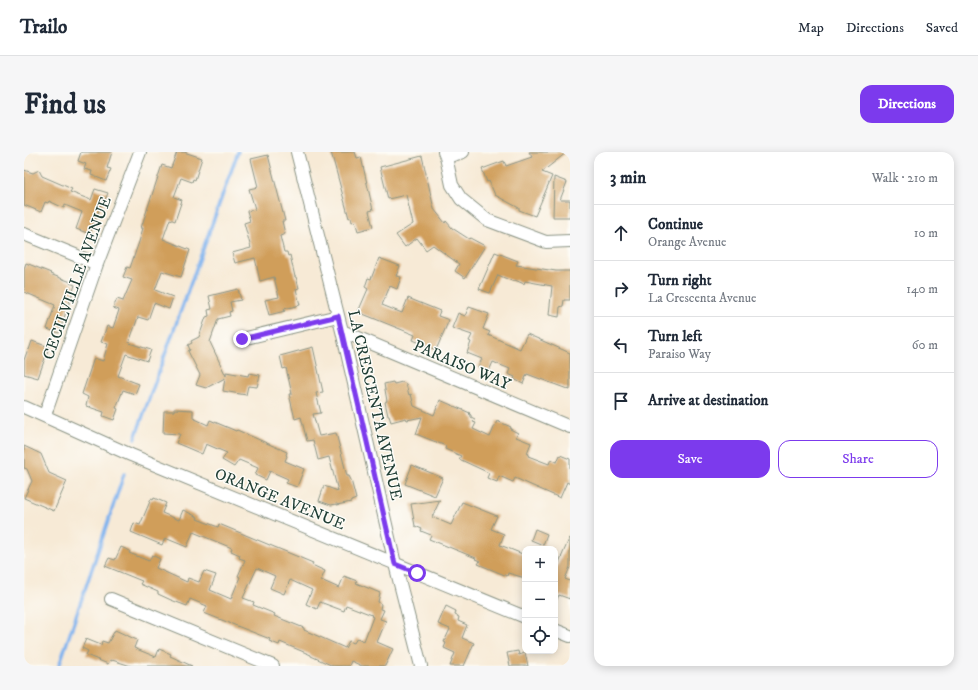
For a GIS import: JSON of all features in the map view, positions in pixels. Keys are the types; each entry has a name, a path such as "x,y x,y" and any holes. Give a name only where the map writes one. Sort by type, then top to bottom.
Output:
{"street":[{"name":"CECILVILLE AVENUE","path":"45,415 98,264 140,152"},
{"name":"LA CRESCENTA AVENUE","path":"297,152 342,331 395,564 421,666"},
{"path":"463,152 445,154 452,186 461,199 487,220 546,242 570,241"},
{"path":"24,234 98,264"},
{"path":"242,339 338,316"},
{"name":"PARAISO WAY","path":"342,331 570,427"},
{"name":"ORANGE AVENUE","path":"24,407 45,415 131,455 522,616"},
{"path":"111,599 273,666"},
{"path":"558,631 570,636"}],"building":[{"path":"81,152 112,152 107,168 111,169 106,181 91,175 92,171 84,169 86,164 78,161"},
{"path":"177,152 184,152 202,158 195,180 193,179 192,182 181,178 174,197 182,200 175,221 170,219 163,239 190,250 181,277 162,271 155,290 173,297 169,309 154,303 148,320 138,317 129,343 151,350 147,361 126,354 118,376 139,384 135,394 123,390 116,408 118,409 114,420 103,416 104,412 86,406 88,397 82,394 94,358 103,361 108,344 101,342 107,326 113,328 119,310 113,308 117,299 123,301 132,280 123,277 127,267 130,268 143,228 141,228 162,165 171,168"},
{"path":"331,152 355,152 357,158 361,157 373,210 369,211 373,227 358,231 355,221 352,222 351,217 349,218"},
{"path":"529,152 567,152 542,172 552,176 535,216 519,210 519,208 495,195 489,181 487,182 482,169 504,161 506,166 532,157"},
{"path":"268,155 285,221 282,221 285,234 280,236 284,252 287,252 288,256 290,255 299,288 296,289 300,305 269,315 265,300 279,297 274,277 260,281 255,258 235,263 232,253 251,248 244,223 250,221 247,211 255,209 249,189 258,187 251,159"},
{"path":"422,156 434,209 445,223 446,221 452,228 469,239 470,238 485,246 465,278 455,271 459,264 433,245 426,250 417,238 405,247 396,235 413,224 406,195 388,199 380,167"},
{"path":"24,170 33,173 39,170 42,176 72,189 70,192 91,200 95,189 108,193 103,205 101,205 90,234 76,229 82,212 65,205 64,208 49,201 48,203 45,202 41,212 24,205"},
{"path":"554,177 567,182 560,200 570,200 570,217 553,217"},
{"path":"495,252 518,261 516,265 556,271 570,271 570,300 564,300 563,306 560,307 559,317 549,315 552,286 525,281 524,284 515,280 514,282 498,275 490,293 479,289"},
{"path":"379,258 400,266 396,276 401,277 397,289 390,286 382,305 402,313 408,298 440,311 438,316 449,320 436,350 413,340 415,335 358,312 368,289 365,287 368,278 371,279"},
{"path":"26,263 75,285 59,333 47,329 55,305 24,292 24,269"},
{"path":"238,289 241,300 230,302 232,311 229,312 230,316 218,319 210,342 226,376 226,372 248,376 249,373 260,375 257,387 248,386 246,395 223,391 225,378 206,388 196,385 200,375 188,351 190,350 188,345 192,343 191,341 199,337 206,317 209,316 208,310 212,309 209,296"},
{"path":"469,307 489,314 483,329 490,332 488,335 520,349 527,334 570,353 570,390 527,374 523,384 514,379 515,377 508,374 510,369 493,362 489,371 478,367 482,359 467,353 471,342 469,341 472,335 452,328 458,313 465,316"},
{"path":"32,341 49,347 38,378 24,374 24,360"},
{"path":"313,347 323,392 316,393 321,413 313,414 319,436 336,433 347,476 349,476 351,480 356,499 351,502 337,505 331,505 319,501 324,486 338,491 329,457 318,460 313,440 307,441 301,417 295,419 289,394 292,394 286,368 283,369 280,356"},
{"path":"393,382 394,384 402,382 406,384 409,395 411,394 414,406 434,415 440,400 470,413 469,414 471,417 475,419 473,422 476,423 473,429 490,437 497,421 511,427 510,429 518,433 516,437 531,443 527,453 529,454 528,456 549,464 551,459 557,462 560,455 570,459 570,484 567,482 560,498 515,478 513,482 499,476 497,482 487,478 489,473 459,459 461,456 445,449 446,446 416,434 422,417 407,420 406,418 391,422 385,402 387,401 384,384"},
{"path":"174,409 193,410 193,418 208,425 210,420 287,452 285,461 304,469 297,487 286,483 288,479 270,471 266,480 255,475 258,468 239,460 234,467 222,460 227,453 206,444 202,454 176,443 180,434 163,433 164,411 174,411"},
{"path":"24,446 41,454 49,473 67,481 54,511 24,498 32,481 27,469 24,468"},
{"path":"412,465 443,478 435,496 405,484"},
{"path":"154,498 166,503 162,513 179,520 183,510 198,517 197,519 218,527 219,524 313,563 312,565 325,571 321,580 339,588 344,576 357,581 356,583 380,593 378,602 381,604 380,609 384,610 380,619 386,621 377,642 393,649 385,666 362,666 351,661 349,666 333,666 280,642 279,645 269,641 270,639 204,613 207,606 190,599 187,606 171,600 140,584 142,581 105,566 109,558 115,560 121,547 130,551 129,553 149,561 152,555 160,559 156,568 187,582 188,578 199,582 204,571 216,575 210,590 231,599 245,560 239,558 240,555 231,551 232,548 193,532 187,547 165,538 162,545 131,532 134,523 140,525 151,499 153,500","holes":["257,568 275,576 270,588 284,594 290,580 312,590 306,604 317,609 320,602 344,611 346,605 372,615 371,616 373,617 364,641 357,638 354,643 349,641 345,648 304,630 304,628 274,616 275,614 253,605 254,602 243,598"]},
{"path":"440,500 432,517 451,525 462,502 497,516 491,529 504,534 500,545 522,554 522,577 508,573 507,576 478,564 480,561 475,559 476,558 429,539 431,535 421,531 422,529 415,526 411,504"},
{"path":"535,529 547,534 543,545 531,540"},
{"path":"570,537 570,567 565,579 570,581 570,599 559,595 558,597 558,565"},
{"path":"446,606 456,611 455,615 459,617 458,621 467,625 462,638 474,643 464,666 450,666 455,653 444,648 446,643 444,642 450,629 438,624"},
{"path":"115,630 137,640 134,648 156,657 159,649 192,666 131,666 112,660 110,660 108,664 86,655 88,651 82,648 86,639 101,645 102,641 108,643"},
{"path":"518,651 519,655 525,654 528,666 510,666 507,653"}],"waterway":[{"path":"135,438 238,152"},
{"path":"59,666 124,474"}],"route":[{"path":"242,339 338,316 395,564 417,573"}]}
